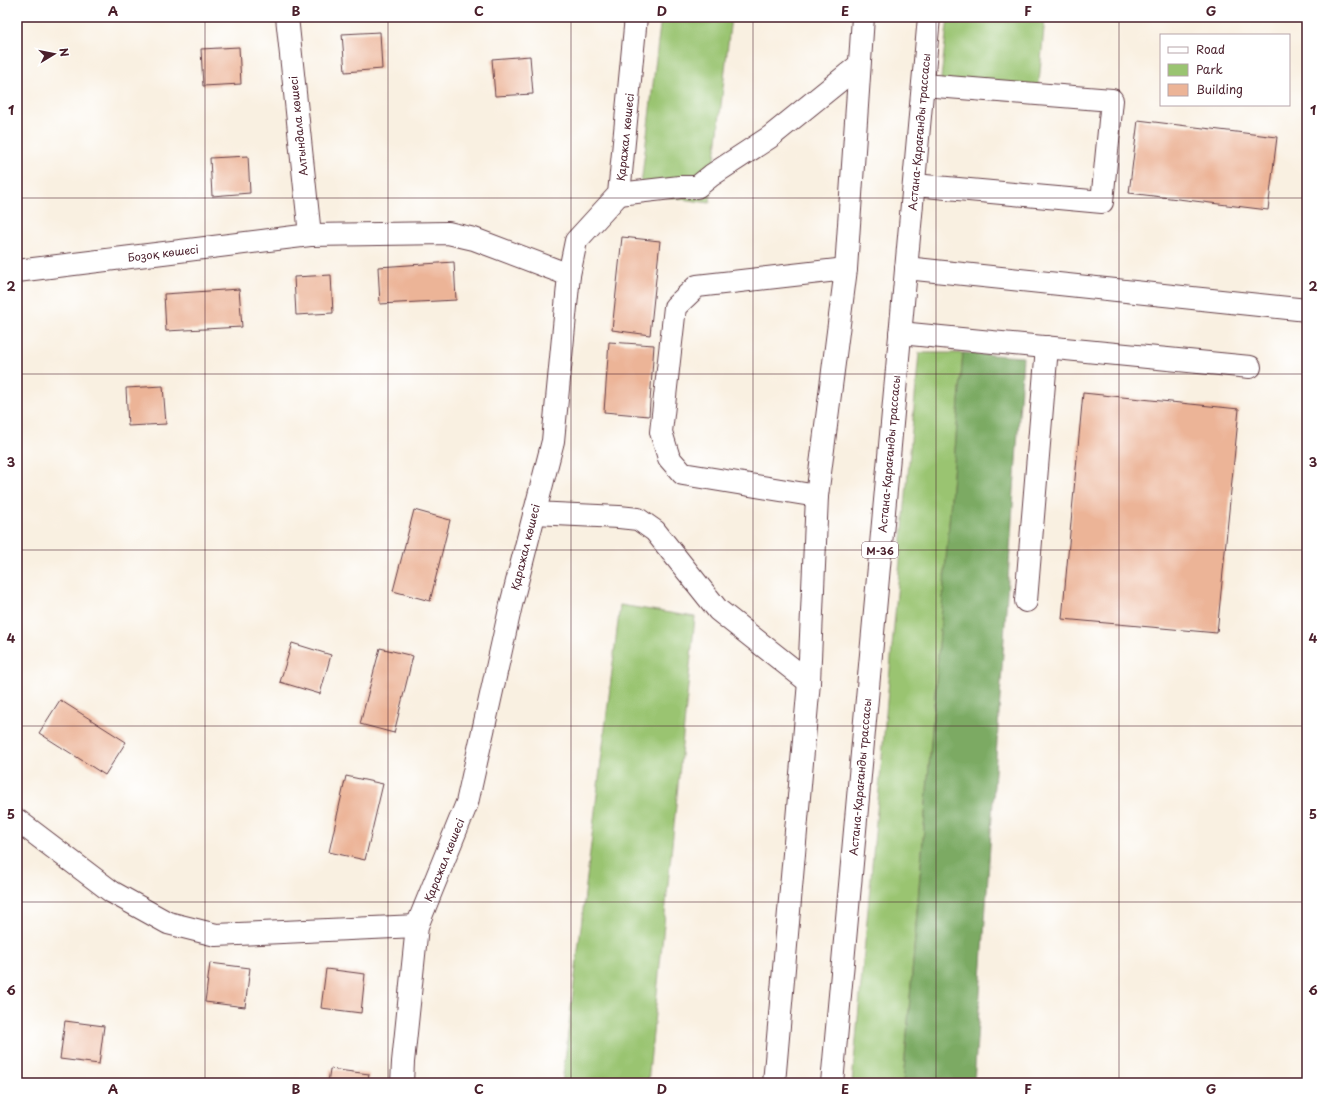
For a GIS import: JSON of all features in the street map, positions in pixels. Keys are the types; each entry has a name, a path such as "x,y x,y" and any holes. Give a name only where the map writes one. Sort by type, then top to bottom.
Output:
{"street":[{"name":"Алтындала көшесі","path":"287,17 310,235"},
{"name":"Қаражал көшесі","path":"402,1083 417,926 467,803 511,605 553,441 569,275 576,241 619,194 636,17"},
{"path":"774,1083 809,682 817,496 846,269 859,65 864,17"},
{"name":"Астана-Қарағанды трассасы","path":"832,1083 929,17"},
{"path":"619,194 680,187 697,187 712,175 770,137 859,65"},
{"path":"914,185 1102,202 1112,100 923,85"},
{"name":"Бозоқ көшесі","path":"17,270 310,235 448,233 474,239 569,275"},
{"path":"906,268 1307,310"},
{"path":"817,496 683,474 669,458 661,432 675,307 697,286 846,269"},
{"path":"900,333 1250,367"},
{"path":"1026,601 1047,347"},
{"path":"534,513 638,519 655,531 718,610 809,682"},
{"path":"17,820 112,892 168,923 216,935 417,926"}],"green space":[{"path":"661,17 731,17 710,203 640,193"},
{"path":"948,17 1045,17 1038,94 940,87"},
{"path":"919,353 963,353 903,1083 852,1083"},
{"path":"963,353 1023,357 974,1083 903,1083"},
{"path":"620,605 695,617 648,1083 562,1083"}],"building":[{"path":"380,32 382,69 345,72 342,34"},
{"path":"239,47 241,84 203,86 201,49"},
{"path":"530,56 533,94 495,96 492,59"},
{"path":"1138,120 1277,137 1268,210 1129,193"},
{"path":"248,156 250,193 212,196 210,158"},
{"path":"622,237 660,241 650,335 612,330"},
{"path":"454,262 456,300 380,304 378,267"},
{"path":"331,275 333,313 296,315 294,277"},
{"path":"239,289 242,327 166,331 164,294"},
{"path":"609,342 654,345 649,416 604,412"},
{"path":"163,386 166,424 128,426 126,388"},
{"path":"1083,393 1239,409 1217,633 1062,619"},
{"path":"414,510 450,520 430,601 393,591"},
{"path":"292,643 331,655 320,694 280,682"},
{"path":"380,648 413,656 394,733 360,724"},
{"path":"60,700 126,742 105,775 39,733"},
{"path":"346,776 383,784 365,860 329,852"},
{"path":"210,963 250,968 245,1007 205,1002"},
{"path":"326,969 365,974 361,1013 321,1008"},
{"path":"65,1021 104,1026 99,1064 60,1059"},
{"path":"330,1069 369,1074 368,1083 328,1083"}]}
